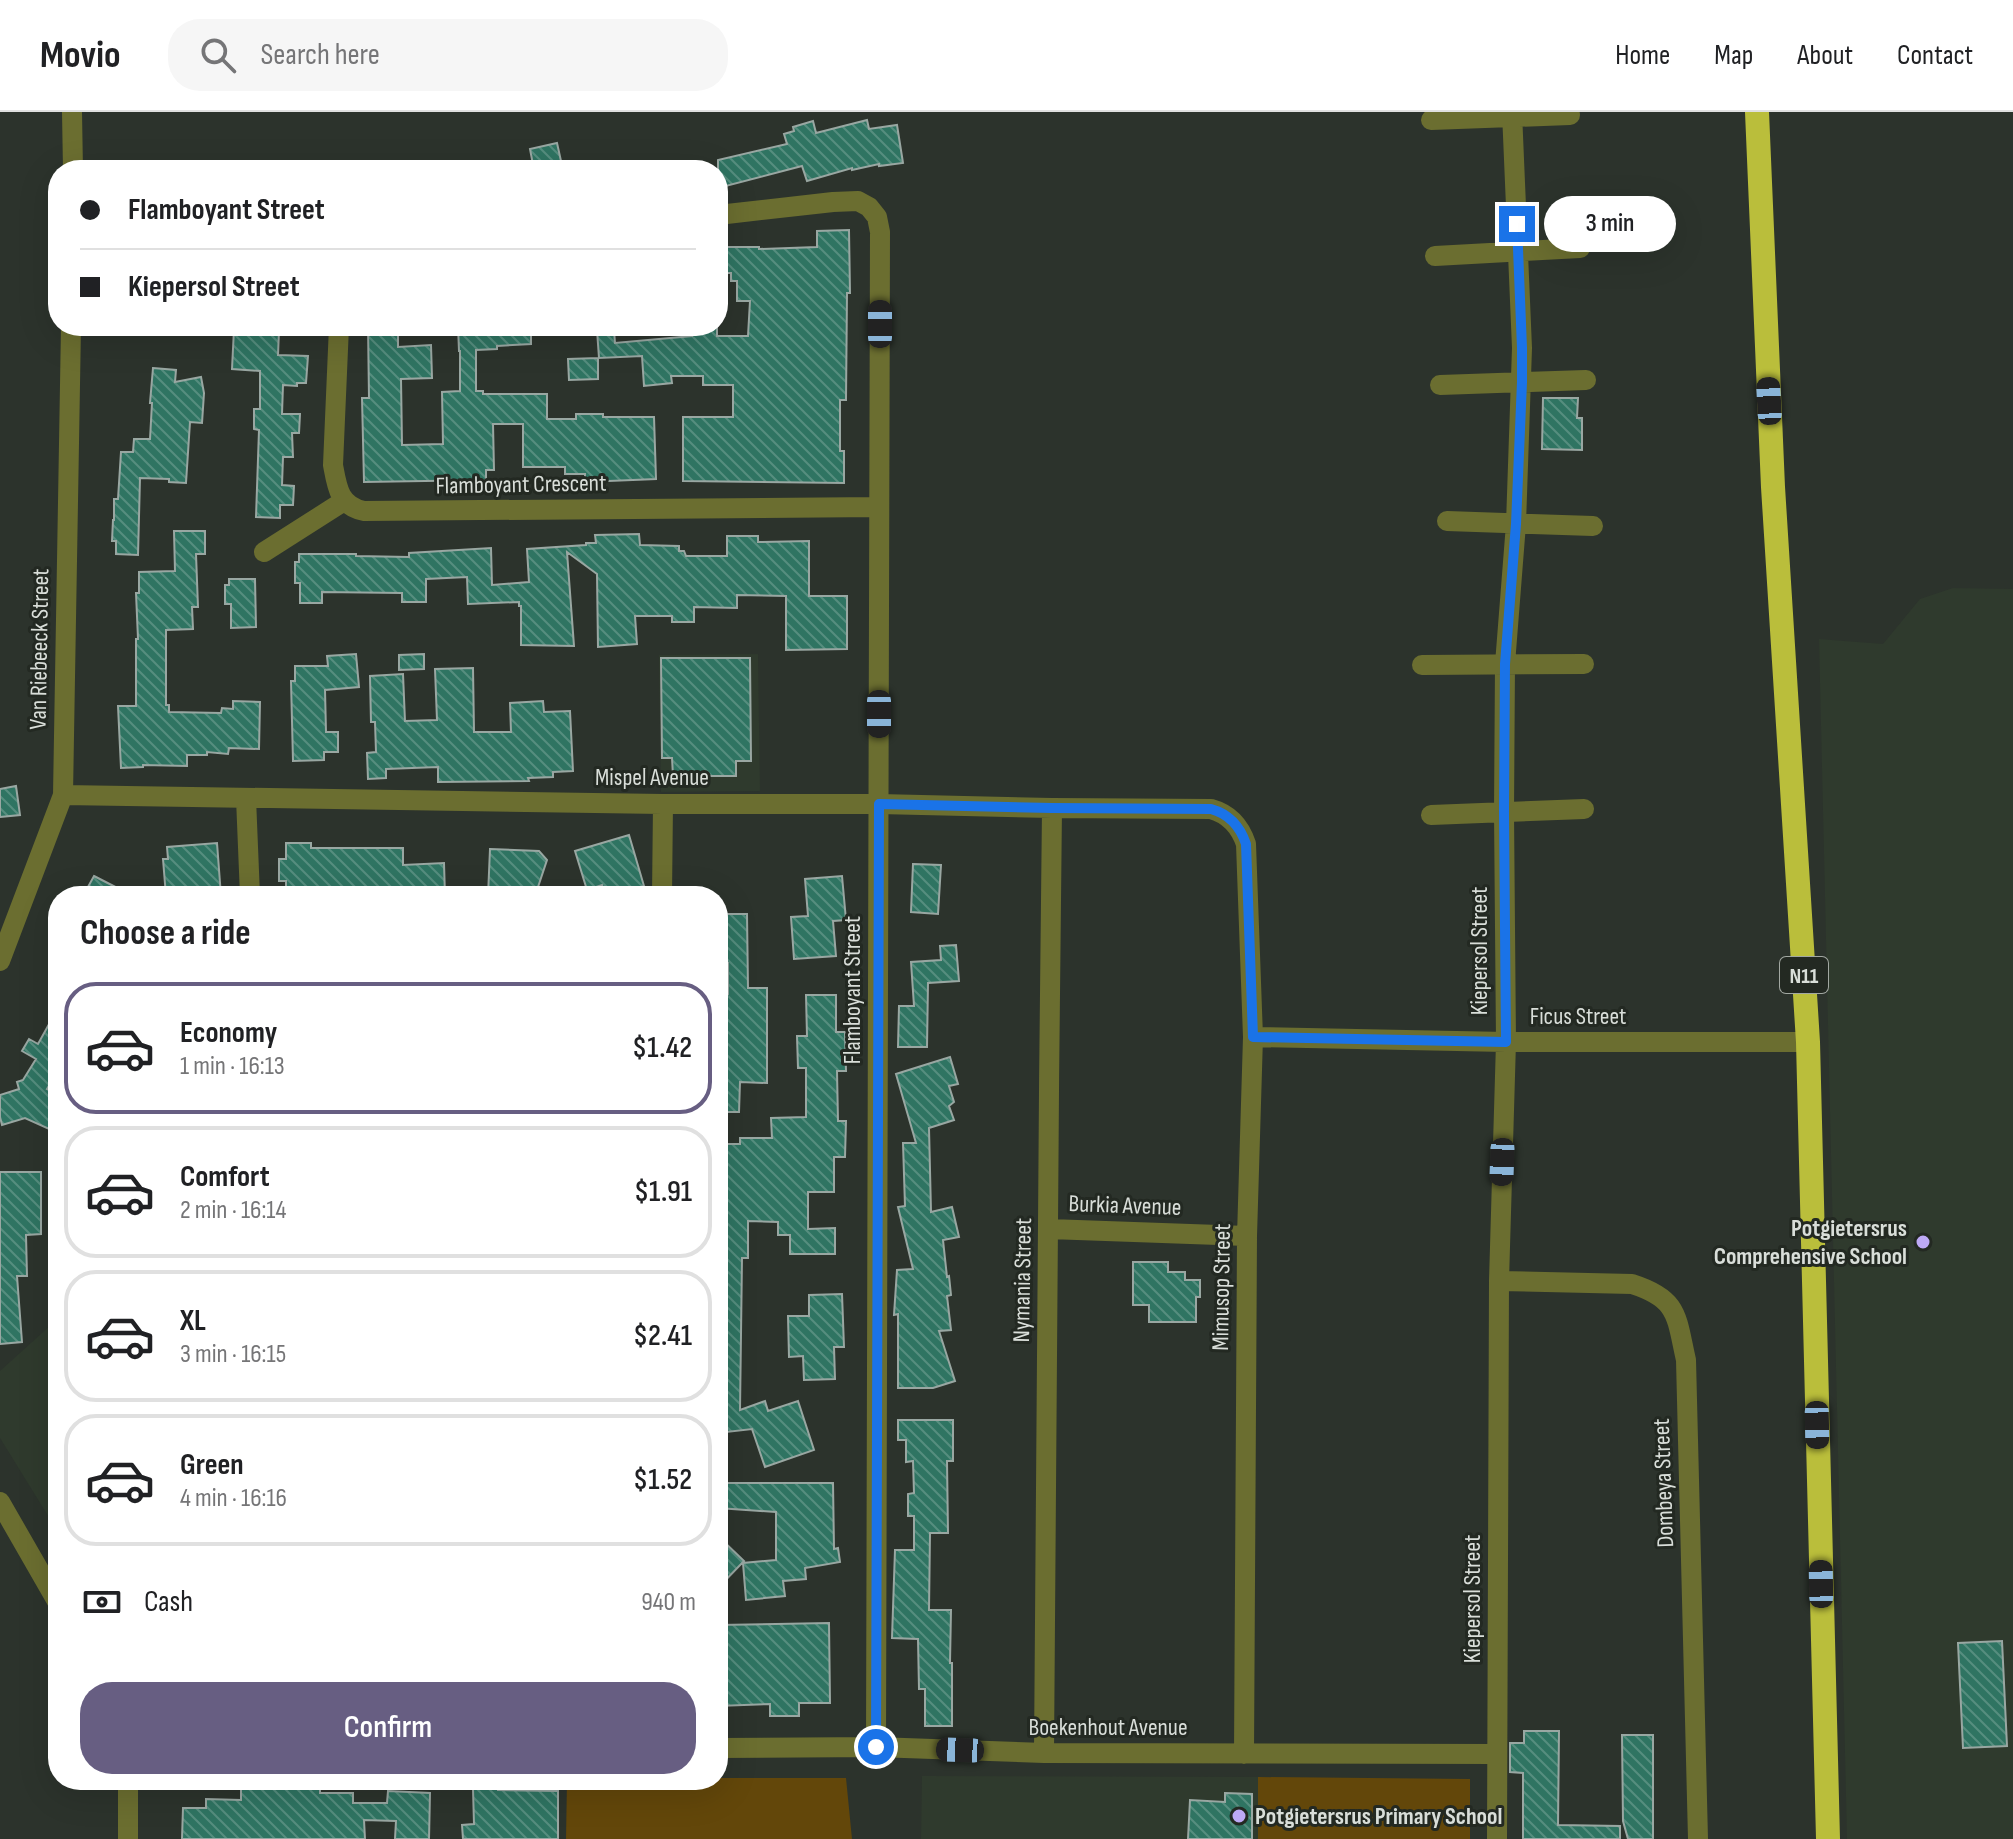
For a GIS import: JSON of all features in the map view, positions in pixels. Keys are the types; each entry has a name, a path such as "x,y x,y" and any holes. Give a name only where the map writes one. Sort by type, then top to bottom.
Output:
{"highway":[{"name":"N11","path":"1757,112 1773,487 1808,1042 1828,1839"}],"street":[{"path":"72,112 73,160"},
{"path":"1431,120 1512,114 1570,115"},
{"name":"Kiepersol Street","path":"1497,1839 1499,1281 1506,1042 1505,664 1516,524 1522,382 1512,114"},
{"name":"Flamboyant Street","path":"728,214 858,201 869,207 877,217 880,232 876,1747"},
{"path":"1435,256 1580,248"},
{"name":"Van Riebeeck Street","path":"0,961 63,795 71,336"},
{"path":"264,552 344,501 336,484 333,465 339,336"},
{"path":"1440,385 1586,380"},
{"name":"Flamboyant Crescent","path":"344,501 352,509 364,511 879,507"},
{"path":"1447,521 1593,526"},
{"path":"1422,665 1584,664"},
{"name":"Mispel Avenue","path":"63,795 1211,809 1223,812 1235,823"},
{"path":"246,798 250,886"},
{"path":"662,886 663,804"},
{"name":"Nymania Street","path":"1044,1753 1052,808"},
{"path":"1431,815 1584,809"},
{"name":"Mimusop Street","path":"1235,823 1246,844 1253,1037 1247,1236 1244,1754"},
{"name":"Ficus Street","path":"1253,1037 1506,1042 1808,1042"},
{"name":"Burkia Avenue","path":"1049,1229 1247,1236"},
{"name":"Dombeya Street","path":"1499,1281 1632,1284 1663,1297 1673,1308 1686,1360 1698,1839"},
{"path":"0,1502 48,1586"},
{"name":"Boekenhout Avenue","path":"728,1748 876,1747 1044,1753 1497,1754"},
{"path":"128,1790 128,1839"}],"shaded area":[{"name":"Potgietersrus Comprehensive School","path":"1953,588 2013,589 2013,1839 1847,1839 1819,639 1883,644 1920,599"},
{"path":"758,654 760,791 661,792 659,655"},
{"path":"48,1328 48,1516 0,1438 0,1371"},
{"path":"922,1776 1258,1777 1258,1839 921,1839"},
{"path":"1258,1777 1470,1779 1470,1839 1258,1839"},
{"path":"728,1778 846,1778 852,1839 566,1839 567,1790 728,1790"}],"building":[{"path":"867,120 869,129 897,125 903,163 852,168 807,181 802,166 728,185 728,160 718,160 787,144 784,134 794,131 793,127 813,121 816,133"},
{"path":"557,143 561,160 532,160 530,149"},
{"path":"849,230 846,400 840,400 840,451 844,451 844,483 683,481 683,417 733,417 733,385 703,385 703,376 671,376 672,383 644,386 642,356 599,358 597,336 614,336 615,343 692,336 748,336 750,301 737,301 737,281 731,281 731,273 728,273 728,247 817,247 817,231"},
{"path":"234,336 279,336 278,355 308,356 306,383 283,385 282,414 300,414 299,433 292,433 293,457 283,457 282,485 294,486 293,505 280,505 280,518 256,517 259,430 254,429 254,409 260,409 260,371 232,369"},
{"path":"368,336 398,336 398,347 431,345 432,378 401,379 402,445 443,444 442,392 460,391 458,336 531,336 531,344 476,350 476,391 483,391 483,394 547,394 547,419 576,419 576,414 654,417 656,479 585,482 585,474 565,474 565,467 523,467 523,424 493,424 494,470 486,470 486,480 364,482 362,398 369,398"},
{"path":"598,358 598,379 569,380 568,359"},
{"path":"153,368 176,370 175,382 201,377 204,393 202,423 190,422 186,483 140,478 138,555 116,554 116,541 112,541 114,499 118,499 121,452 133,452 134,439 150,439"},
{"path":"1543,398 1578,398 1577,418 1582,418 1582,450 1542,449"},
{"path":"174,531 205,531 205,554 196,554 198,607 192,607 193,629 166,630 166,705 169,705 169,712 221,713 222,708 233,709 233,701 260,702 259,749 229,748 228,754 207,752 207,755 187,755 187,766 121,768 118,706 136,706 136,593 139,593 139,572 175,571"},
{"path":"639,534 640,545 679,546 679,551 684,551 686,556 727,556 727,536 758,536 758,542 809,541 809,596 847,596 847,649 786,650 786,596 737,595 737,608 694,607 694,622 672,622 672,616 635,616 637,644 598,647 597,574 567,552 574,646 521,645 519,602 468,604 467,577 426,579 426,602 402,602 402,593 322,592 322,603 300,603 300,583 295,583 295,562 299,562 299,554 409,557 409,553 491,548 492,585 529,582 527,549 596,543 595,535"},
{"path":"229,579 255,579 256,627 231,628 231,604 225,604 225,585 229,585"},
{"path":"356,654 359,687 325,690 326,732 338,732 338,752 324,752 324,760 293,761 291,681 295,681 295,666 328,666 327,656"},
{"path":"424,654 424,669 399,670 399,655"},
{"path":"661,658 750,658 751,761 736,761 736,776 673,776 672,758 662,758"},
{"path":"473,668 474,732 511,732 510,703 543,701 544,712 570,711 573,771 553,772 553,777 528,778 529,781 438,782 438,767 386,769 386,778 368,779 367,753 376,752 375,722 371,722 370,676 403,674 405,721 437,720 435,669"},
{"path":"16,786 20,815 0,817 0,789"},
{"path":"629,835 644,886 586,886 575,851"},
{"path":"217,843 220,886 165,886 163,859 168,859 167,847"},
{"path":"286,843 311,843 311,848 403,848 403,865 444,863 445,886 286,886 286,881 279,881 279,859 286,859"},
{"path":"490,849 539,851 547,860 538,886 488,886"},
{"path":"913,864 941,865 938,914 911,912"},
{"path":"94,876 114,886 88,886"},
{"path":"842,876 846,920 833,921 836,956 794,959 791,917 808,916 805,879"},
{"path":"728,914 747,914 748,988 767,988 767,1083 740,1082 739,1112 728,1112"},
{"path":"956,945 959,981 928,983 927,1047 898,1047 899,1006 914,1006 911,962 941,960 940,946"},
{"path":"806,995 836,995 836,1032 845,1032 846,1071 837,1071 838,1121 846,1121 845,1157 834,1157 834,1192 808,1192 808,1229 835,1228 835,1254 790,1254 790,1235 778,1235 778,1222 748,1221 748,1258 742,1258 740,1410 765,1401 768,1411 798,1401 814,1450 765,1467 752,1429 728,1432 728,1144 740,1144 740,1138 772,1138 771,1118 806,1117 806,1068 798,1068 797,1036 807,1036"},
{"path":"48,1026 48,1128 25,1118 2,1125 0,1095 19,1089 17,1082 23,1080 36,1059 22,1051 29,1039 38,1044"},
{"path":"950,1057 958,1084 949,1086 954,1102 949,1106 954,1120 929,1128 931,1212 952,1207 959,1237 943,1240 951,1295 947,1296 951,1330 939,1331 955,1381 933,1388 898,1388 898,1314 894,1315 897,1270 913,1269 898,1207 905,1206 903,1143 916,1143 896,1074"},
{"path":"0,1172 41,1172 41,1234 26,1235 27,1276 17,1276 22,1342 0,1344"},
{"path":"1133,1262 1168,1262 1168,1272 1185,1272 1185,1280 1200,1280 1196,1322 1149,1322 1149,1305 1133,1305"},
{"path":"842,1294 844,1347 834,1347 835,1379 804,1380 803,1356 789,1357 788,1316 809,1316 809,1295"},
{"path":"898,1420 953,1420 953,1461 947,1461 948,1533 930,1533 929,1610 951,1610 952,1726 925,1726 925,1689 919,1689 918,1639 892,1638 895,1550 914,1550 914,1516 908,1516 908,1494 914,1493 913,1461 906,1462 906,1440 898,1440"},
{"path":"728,1483 833,1483 834,1549 838,1548 840,1562 805,1568 806,1579 783,1581 785,1596 746,1600 743,1563 776,1560 776,1512 728,1509"},
{"path":"728,1546 744,1561 728,1578"},
{"path":"829,1623 830,1703 799,1703 799,1716 770,1716 770,1704 728,1706 728,1625"},
{"path":"2002,1641 2007,1746 1963,1748 1958,1643"},
{"path":"1524,1731 1559,1731 1558,1825 1620,1826 1620,1839 1523,1839 1523,1773 1510,1772 1510,1743 1524,1743"},
{"path":"1622,1735 1653,1735 1653,1839 1628,1839 1623,1821"},
{"path":"241,1790 353,1793 353,1803 387,1803 388,1791 430,1793 429,1839 395,1839 396,1821 364,1820 365,1839 182,1839 183,1808 206,1808 206,1799 241,1800"},
{"path":"473,1790 558,1791 558,1839 463,1839 462,1825 474,1824"},
{"path":"1225,1793 1252,1794 1252,1839 1188,1839 1190,1800 1225,1802"}],"place":[{"name":"Potgietersrus Comprehensive School","path":"1923,1242"},
{"name":"Potgietersrus Primary School","path":"1239,1816"}],"route":[{"path":"876,1747 879,804 1211,809 1223,812 1235,823 1246,844 1253,1037 1506,1042 1505,664 1516,524 1522,382 1517,224"}]}
